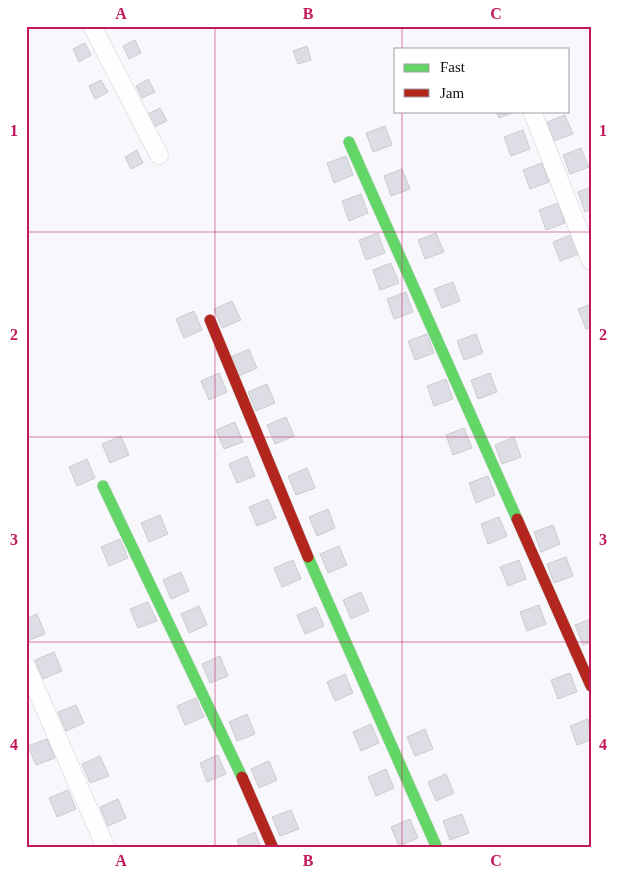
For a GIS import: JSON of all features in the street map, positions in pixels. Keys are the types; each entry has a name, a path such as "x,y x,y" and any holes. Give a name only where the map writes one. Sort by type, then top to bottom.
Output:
{"street":[{"path":"92,26 159,155"},
{"path":"532,112 591,261"},
{"path":"349,142 591,686"},
{"path":"210,320 348,651 437,848"},
{"path":"103,486 247,787 273,848"},
{"path":"26,666 106,848"}],"building":[{"path":"135,40 141,53 129,59 123,46"},
{"path":"85,43 91,55 79,62 73,49"},
{"path":"307,46 311,60 298,64 293,51"},
{"path":"148,79 155,92 142,98 136,86"},
{"path":"101,80 108,92 95,99 89,86"},
{"path":"160,108 167,121 154,127 148,114"},
{"path":"496,112 514,112 499,118"},
{"path":"565,115 573,134 554,141 547,122"},
{"path":"385,126 392,145 373,152 366,133"},
{"path":"523,130 530,149 511,156 504,137"},
{"path":"581,148 589,167 570,174 563,155"},
{"path":"137,150 143,163 131,169 125,157"},
{"path":"346,156 353,175 334,183 327,163"},
{"path":"542,163 549,182 530,189 523,170"},
{"path":"402,169 410,189 391,196 384,176"},
{"path":"591,187 591,209 585,212 578,192"},
{"path":"361,194 368,213 349,221 342,201"},
{"path":"558,203 565,223 546,230 539,210"},
{"path":"378,233 385,253 366,260 359,240"},
{"path":"436,233 444,252 425,259 418,240"},
{"path":"571,235 579,254 560,261 553,242"},
{"path":"391,263 399,283 380,290 373,270"},
{"path":"453,282 460,301 442,308 434,289"},
{"path":"406,292 413,312 394,319 387,299"},
{"path":"232,301 241,320 222,328 214,309"},
{"path":"591,304 591,327 586,329 578,309"},
{"path":"194,311 202,330 184,338 176,319"},
{"path":"427,334 434,353 415,360 408,341"},
{"path":"476,334 483,353 464,360 457,341"},
{"path":"249,349 257,368 239,376 231,357"},
{"path":"219,373 227,392 209,400 201,381"},
{"path":"490,373 497,392 478,399 471,380"},
{"path":"446,379 453,399 434,406 427,386"},
{"path":"267,384 275,403 256,411 248,392"},
{"path":"286,417 294,436 275,444 267,425"},
{"path":"235,422 243,442 224,449 216,430"},
{"path":"464,428 472,448 453,455 446,435"},
{"path":"121,436 129,455 110,463 102,444"},
{"path":"514,437 521,457 502,464 495,445"},
{"path":"247,456 255,476 237,483 229,464"},
{"path":"87,459 95,478 77,486 69,467"},
{"path":"307,468 315,488 296,495 288,476"},
{"path":"488,476 495,495 476,503 469,483"},
{"path":"268,499 276,518 257,526 249,507"},
{"path":"328,509 335,528 317,536 309,517"},
{"path":"160,515 168,534 149,542 141,523"},
{"path":"499,517 507,536 488,544 481,524"},
{"path":"553,525 560,544 541,552 534,532"},
{"path":"120,539 128,558 109,566 101,547"},
{"path":"339,546 347,565 328,573 320,554"},
{"path":"566,557 573,576 554,583 547,564"},
{"path":"293,560 301,579 282,587 274,568"},
{"path":"519,560 526,579 508,586 500,567"},
{"path":"181,572 189,591 171,599 163,580"},
{"path":"361,592 369,611 351,619 343,600"},
{"path":"148,602 157,621 138,628 130,609"},
{"path":"539,605 546,624 527,631 520,612"},
{"path":"199,606 207,625 189,633 181,614"},
{"path":"316,607 324,626 305,634 297,615"},
{"path":"37,614 45,634 27,641 26,619"},
{"path":"591,619 591,642 583,645 575,625"},
{"path":"54,652 62,671 43,679 35,660"},
{"path":"220,656 228,676 210,683 202,664"},
{"path":"570,673 577,692 558,699 551,680"},
{"path":"345,674 353,693 335,701 327,682"},
{"path":"196,698 204,717 185,725 177,706"},
{"path":"76,705 84,723 66,731 58,712"},
{"path":"247,714 255,734 237,741 229,722"},
{"path":"588,719 591,740 577,745 570,726"},
{"path":"371,724 379,743 361,751 353,732"},
{"path":"425,729 433,749 415,756 407,737"},
{"path":"47,739 55,758 36,765 28,746"},
{"path":"218,755 226,774 207,782 200,763"},
{"path":"100,756 109,776 90,783 82,764"},
{"path":"269,761 277,780 259,788 251,769"},
{"path":"386,769 394,788 376,796 368,777"},
{"path":"446,774 454,793 436,801 428,782"},
{"path":"68,790 76,809 57,817 49,798"},
{"path":"118,799 126,818 108,826 100,807"},
{"path":"291,810 299,829 280,836 272,817"},
{"path":"462,814 469,833 450,840 443,821"},
{"path":"410,819 418,838 399,846 391,827"},
{"path":"255,832 261,848 240,848 237,840"}],"traffic: fast":[{"path":"349,142 517,519"},
{"path":"103,486 242,777"},
{"path":"308,557 437,848"}],"traffic: jam":[{"path":"210,320 308,557"},
{"path":"517,519 591,686"},
{"path":"242,777 273,848"}]}
